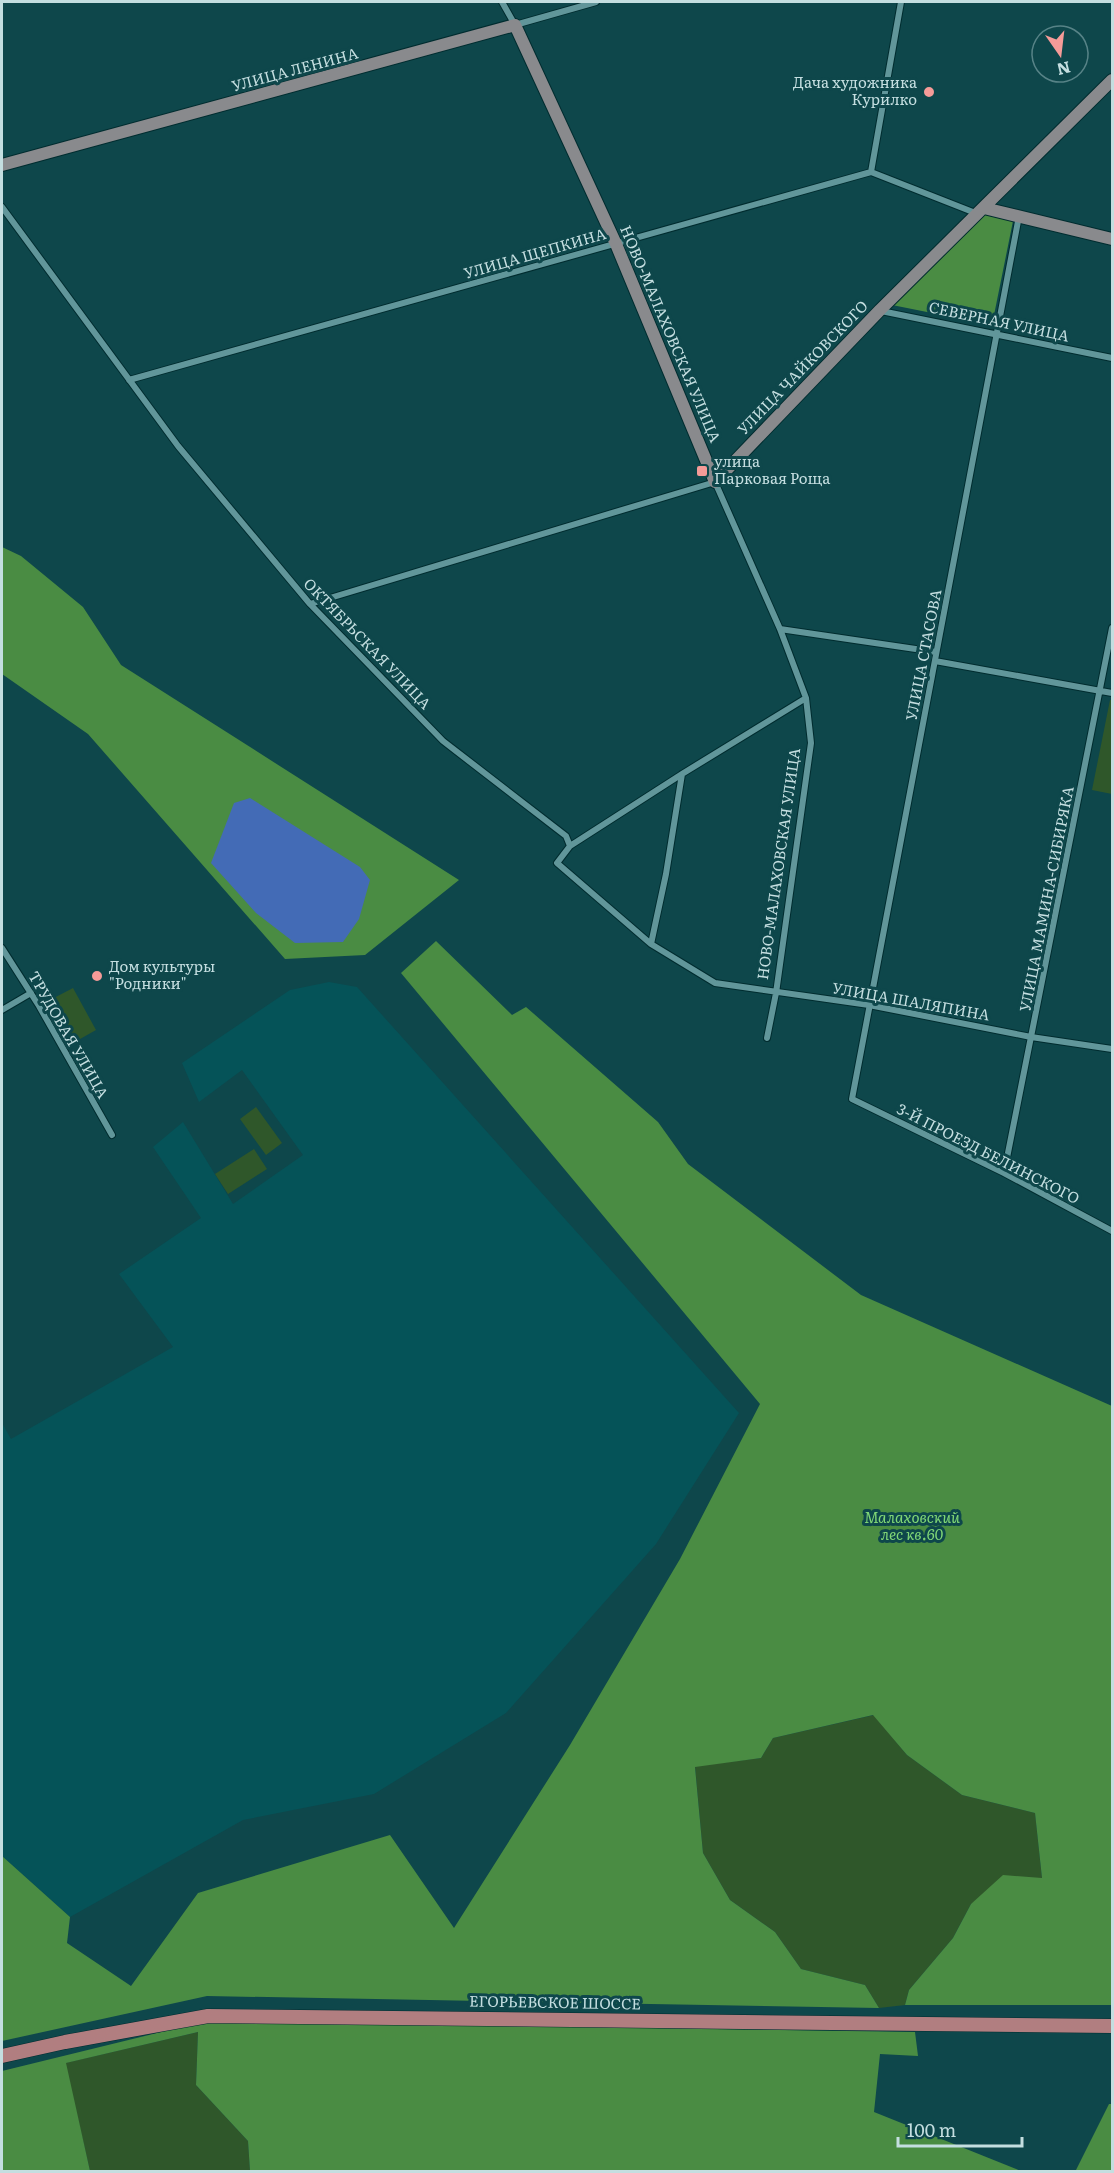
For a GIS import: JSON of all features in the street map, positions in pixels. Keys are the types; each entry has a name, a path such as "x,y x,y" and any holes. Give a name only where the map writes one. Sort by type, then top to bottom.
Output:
{"main road":[{"name":"ЕГОРЬЕВСКОЕ ШОССЕ","path":"2,2056 208,2016 1113,2026"}],"street":[{"name":"НОВО-МАЛАХОВСКАЯ УЛИЦА","path":"502,2 515,25 616,244 715,482 780,629 806,698 811,743 776,993 767,1038"},
{"name":"УЛИЦА ЛЕНИНА","path":"2,165 596,2"},
{"path":"901,2 871,172 981,211 1019,215 1113,239"},
{"name":"УЛИЦА ЧАЙКОВСКОГО","path":"310,604 715,482 880,310 1113,80"},
{"name":"УЛИЦА ЩЕПКИНА","path":"129,380 871,172"},
{"name":"ОКТЯБРЬСКАЯ УЛИЦА","path":"2,207 178,446 310,604 443,741 566,836 570,846"},
{"name":"УЛИЦА СТАСОВА","path":"852,1099 1019,215"},
{"name":"СЕВЕРНАЯ УЛИЦА","path":"880,310 1113,358"},
{"name":"УЛИЦА МАМИНА-СИБИРЯКА","path":"1004,1173 1113,628"},
{"path":"780,629 936,652"},
{"path":"935,661 1113,693"},
{"path":"776,993 715,983 651,944 557,863 570,846 806,698"},
{"path":"651,944 666,874 682,774"},
{"name":"ТРУДОВАЯ УЛИЦА","path":"2,948 31,993 112,1135"},
{"path":"2,1010 31,993"},
{"name":"УЛИЦА ШАЛЯПИНА","path":"776,993 869,1005 1031,1037 1113,1049"},
{"name":"3-Й ПРОЕЗД БЕЛИНСКОГО","path":"852,1099 1004,1173 1113,1231"}],"shaded area":[{"path":"329,982 357,987 739,1413 656,1544 506,1713 374,1794 243,1820 70,1917 2,1856 2,1423 11,1439 173,1347 119,1274 201,1218 153,1147 183,1122 233,1204 303,1155 242,1070 199,1102 182,1063 290,990"}],"green space":[{"path":"985,215 1013,221 992,325 892,305"},
{"path":"2,547 21,556 83,607 121,665 459,880 365,955 285,959 88,734 2,674"},
{"path":"1110,700 1112,700 1112,794 1092,790"},
{"name":"Малаховский лес кв.60","path":"436,941 512,1015 526,1007 658,1122 688,1164 861,1295 1112,1406 1112,2005 905,2005 909,1990 953,1938 971,1904 1003,1875 1042,1878 1035,1813 962,1795 907,1755 873,1715 773,1738 761,1758 695,1767 703,1853 730,1900 775,1932 801,1969 865,1985 879,2008 207,1996 2,2041 2,1856 70,1917 67,1943 131,1986 198,1893 390,1835 454,1928 570,1745 680,1559 760,1404 401,973"},
{"path":"73,988 96,1030 73,1043 50,1000"},
{"path":"256,1107 282,1143 266,1155 240,1119"},
{"path":"254,1149 267,1169 228,1194 215,1174"},
{"path":"874,1715 907,1755 962,1795 1035,1813 1042,1878 971,1904 953,1938 909,1990 905,2005 879,2008 865,1985 801,1969 775,1932 730,1900 703,1853 695,1766 761,1758 773,1738"},
{"path":"206,2021 915,2032 918,2056 880,2054 874,2112 1021,2171 250,2171 248,2141 196,2085 198,2032 66,2063 90,2171 2,2171 2,2071"},
{"path":"198,2032 196,2085 248,2141 250,2171 90,2171 65,2063"},
{"path":"1109,2104 1112,2104 1112,2171 1071,2171 1076,2170"}],"water":[{"path":"250,798 360,867 370,880 359,919 343,942 295,943 256,913 211,863 234,803"}],"place":[{"name":"Дача художника Курилко","path":"929,92"},
{"name":"улица Парковая Роща","path":"702,471"},
{"name":"Дом культуры \"Родники\"","path":"97,976"}]}
